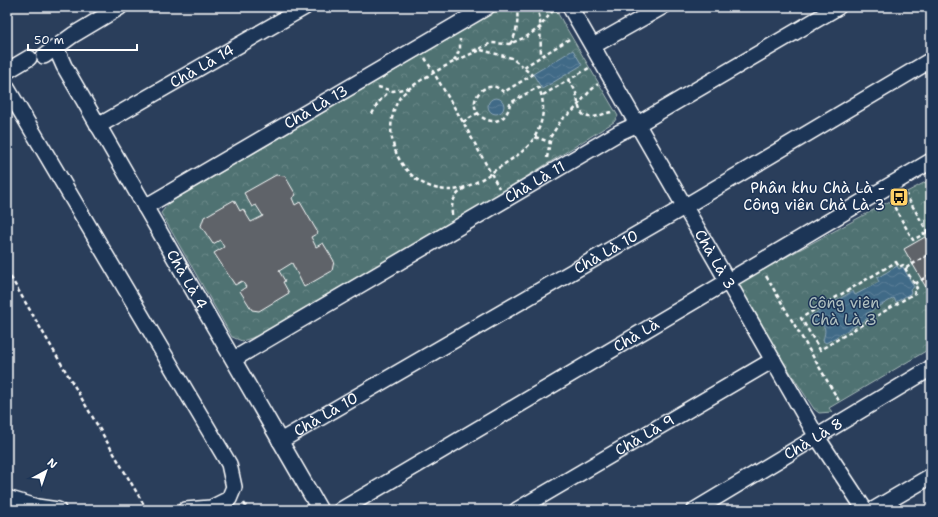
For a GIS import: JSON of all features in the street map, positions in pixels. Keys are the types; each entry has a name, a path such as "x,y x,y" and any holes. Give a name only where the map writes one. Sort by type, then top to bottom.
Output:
{"street":[{"path":"7,71 43,54 120,7"},
{"name":"Chà Là 14","path":"98,126 305,7"},
{"name":"Chà Là 13","path":"145,207 487,7"},
{"path":"593,46 662,7"},
{"name":"Chà Là 11","path":"234,359 620,132 638,124 838,7"},
{"name":"Chà Là 3","path":"562,8 593,46 817,437 865,510"},
{"name":"Chà Là 4","path":"43,54 64,66 320,510"},
{"name":"Chà Là 10","path":"280,441 684,207 931,60"},
{"path":"7,88 229,464 234,487 229,499 210,508 185,510"},
{"name":"Chà Là","path":"341,510 931,161"},
{"name":"Chà Là 9","path":"517,510 773,360"},
{"name":"Chà Là 8","path":"695,510 931,368"},
{"path":"873,510 931,476"},
{"path":"7,498 37,507 58,510"}],"path":[{"path":"509,44 514,38 517,27 517,7"},
{"path":"537,7 540,19 539,28 541,56"},
{"path":"467,186 450,190 438,189 421,184 407,172 401,163 391,135 392,120 399,99 410,88 483,46 492,43 509,44 526,37 562,8"},
{"path":"453,63 460,49 461,42 458,33"},
{"path":"524,67 572,37"},
{"path":"453,219 453,200 457,193 490,174 525,149 535,137 545,102 538,86 510,103 506,114 497,120 486,120 478,113 475,102 480,92 490,86 502,89 504,92 532,75 512,58 496,52 481,50 468,54"},
{"path":"422,54 463,122 490,174 502,192"},
{"path":"542,94 590,68"},
{"path":"569,80 577,97 577,106 581,113 588,116 615,112"},
{"path":"372,84 390,90 410,88"},
{"path":"546,162 551,136 562,119 599,84"},
{"path":"372,114 378,103 390,90"},
{"path":"463,122 478,113"},
{"path":"535,137 550,142"},
{"path":"905,193 931,238"},
{"path":"891,201 914,240 931,230"},
{"path":"906,268 931,253"},
{"path":"896,262 899,267 903,264 915,284 917,288 914,290 916,293 820,350 801,318 896,262"},
{"path":"7,271 147,510"},
{"path":"915,284 931,274"},
{"path":"766,275 839,401"}],"green space":[{"path":"503,7 554,7 618,116 614,122 502,192 258,336 242,341 232,337 161,213 169,203"},
{"name":"Công viên Chà Là 3","path":"931,179 931,348 829,408 832,412 819,413 814,409 734,285"}],"water":[{"path":"573,50 582,65 542,89 533,74"},
{"path":"493,98 499,98 504,103 502,112 499,114 493,114 488,109 488,103"},
{"path":"897,266 899,269 903,267 914,287 910,290 911,293 896,302 894,298 866,314 868,318 826,343 823,341 825,331 824,327 820,323 811,321 809,317 853,291 855,295 879,282 877,278"}],"building":[{"path":"276,175 285,176 296,195 292,198 295,205 300,202 318,233 311,237 316,247 323,243 334,261 332,271 304,287 292,263 279,271 285,281 283,282 289,293 259,311 252,310 240,291 246,287 242,281 235,285 214,253 224,247 220,240 213,244 201,226 204,217 234,200 240,211 243,209 251,222 263,216 256,205 252,207 244,193"},
{"path":"925,237 931,248 931,296 904,249"}],"place":[{"name":"Phân khu Chà Là - Công viên Chà Là 3","path":"899,197"}]}
